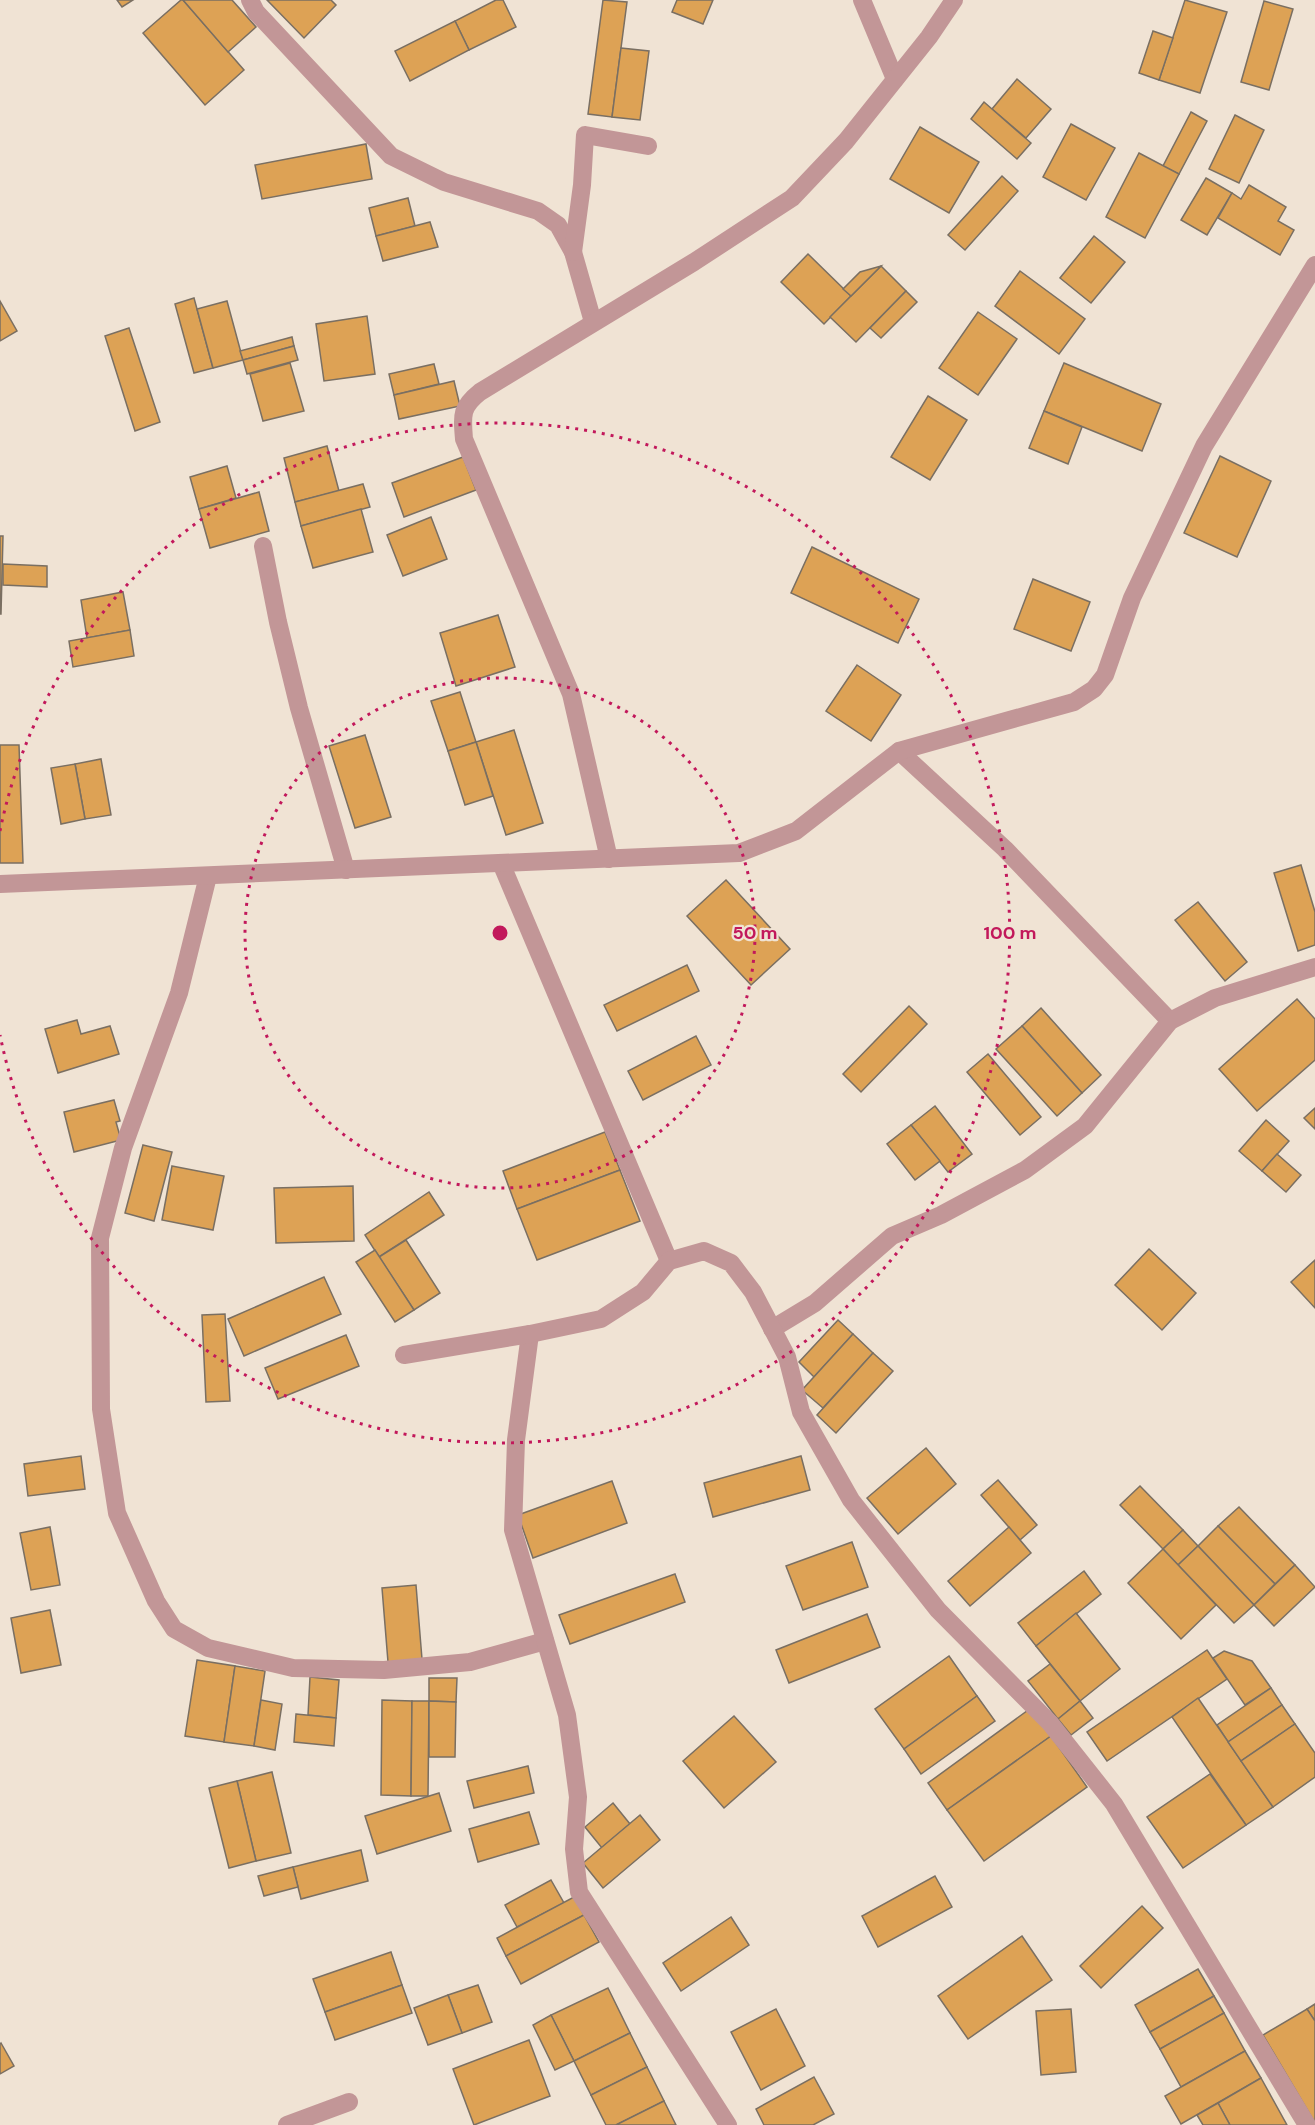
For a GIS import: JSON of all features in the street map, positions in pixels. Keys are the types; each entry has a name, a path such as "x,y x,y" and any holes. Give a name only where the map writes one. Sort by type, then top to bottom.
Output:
{"street":[{"path":"250,0 256,12 391,156 444,182 538,212 558,225 573,252 593,322"},
{"path":"862,0 895,79"},
{"path":"609,859 571,694 464,439 463,420 468,402 480,392 694,262 792,198 846,141 929,37 954,0"},
{"path":"573,252 582,185 585,135 648,146"},
{"path":"0,884 739,853 796,831 899,751 1074,702 1094,689 1105,675 1132,598 1204,446 1315,265"},
{"path":"263,546 278,622 299,708 346,870"},
{"path":"899,751 1005,849 1170,1021"},
{"path":"501,863 669,1261"},
{"path":"208,876 179,993 123,1148 100,1238 101,1408 117,1513 156,1600 174,1629 208,1648 293,1668 384,1671 470,1662 545,1641"},
{"path":"772,1329 815,1303 892,1236 941,1215 1025,1170 1085,1126 1170,1021 1215,998 1315,968"},
{"path":"404,1355 530,1334 601,1319 643,1292 669,1261 704,1251 730,1263 753,1292 772,1329 786,1357 801,1412 851,1500 938,1610 1050,1723 1114,1804 1307,2125"},
{"path":"530,1334 516,1440 513,1530 567,1716 578,1797 574,1849 579,1892 728,2125"},
{"path":"286,2125 349,2102"}],"building":[{"path":"117,0 133,0 122,7"},
{"path":"181,0 244,70 205,105 143,33"},
{"path":"183,0 232,0 256,27 228,52"},
{"path":"267,0 331,0 336,5 304,38"},
{"path":"496,0 503,0 516,27 469,50 455,21"},
{"path":"603,0 627,2 612,117 588,114"},
{"path":"677,0 713,0 703,24 672,12"},
{"path":"1185,0 1227,12 1200,93 1159,80"},
{"path":"1264,1 1293,9 1269,90 1241,82"},
{"path":"455,21 469,50 410,81 395,51"},
{"path":"1153,31 1173,38 1159,80 1139,73"},
{"path":"621,48 649,51 640,120 612,117"},
{"path":"1017,79 1051,109 1026,138 992,109"},
{"path":"984,102 1031,143 1017,159 971,119"},
{"path":"1191,112 1207,121 1179,174 1163,166"},
{"path":"1235,115 1264,130 1239,183 1209,169"},
{"path":"1071,124 1115,148 1086,200 1043,177"},
{"path":"920,127 979,162 949,213 890,179"},
{"path":"366,144 372,179 262,199 255,165"},
{"path":"1139,153 1179,174 1145,238 1106,217"},
{"path":"1002,176 1018,191 965,250 948,235"},
{"path":"1206,178 1232,193 1207,235 1181,220"},
{"path":"1249,185 1286,207 1278,221 1294,230 1280,255 1218,218 1232,193 1241,199"},
{"path":"408,198 415,226 376,236 369,208"},
{"path":"430,222 438,247 383,261 376,236"},
{"path":"1094,236 1125,262 1091,303 1060,278"},
{"path":"808,254 851,296 824,324 781,282"},
{"path":"881,266 906,291 856,342 830,317"},
{"path":"881,266 851,296 843,289 860,272"},
{"path":"1020,271 1085,319 1059,354 995,306"},
{"path":"906,291 917,302 881,338 870,328"},
{"path":"194,298 213,368 194,373 175,304"},
{"path":"0,301 17,331 0,341"},
{"path":"227,301 243,360 213,368 197,309"},
{"path":"978,312 1017,339 978,395 939,368"},
{"path":"367,316 375,374 324,381 316,324"},
{"path":"129,328 160,422 135,431 105,336"},
{"path":"292,337 294,346 243,360 240,351"},
{"path":"294,346 298,360 247,374 243,360"},
{"path":"290,363 304,411 263,421 250,374"},
{"path":"1064,363 1161,404 1142,451 1044,411"},
{"path":"434,364 439,384 394,395 389,374"},
{"path":"454,381 460,406 399,419 394,395"},
{"path":"928,396 967,420 930,480 891,457"},
{"path":"1044,411 1082,427 1068,464 1029,448"},
{"path":"327,446 339,491 295,502 284,458"},
{"path":"1220,456 1271,481 1237,557 1184,533"},
{"path":"463,457 476,490 404,517 392,483"},
{"path":"227,466 236,498 199,509 190,477"},
{"path":"363,484 370,507 301,526 295,502"},
{"path":"259,492 269,531 210,548 199,509"},
{"path":"361,509 373,552 313,568 301,526"},
{"path":"431,517 447,559 403,576 387,535"},
{"path":"0,536 3,536 1,614 0,614"},
{"path":"812,547 919,599 898,643 791,593"},
{"path":"3,564 47,566 47,587 3,585"},
{"path":"1033,579 1090,602 1071,651 1014,629"},
{"path":"123,592 130,630 87,638 81,600"},
{"path":"498,615 515,667 456,686 440,633"},
{"path":"130,630 134,656 73,667 69,641"},
{"path":"857,665 901,695 871,741 826,711"},
{"path":"460,692 476,742 448,751 431,701"},
{"path":"514,730 543,823 506,835 476,742"},
{"path":"365,735 391,817 355,828 329,746"},
{"path":"476,742 493,796 465,805 448,751"},
{"path":"0,745 19,745 23,863 0,863"},
{"path":"101,759 111,815 85,819 75,764"},
{"path":"75,764 85,819 61,824 51,768"},
{"path":"1301,865 1315,912 1315,945 1298,951 1274,873"},
{"path":"726,880 790,949 751,985 687,916"},
{"path":"1198,902 1247,962 1225,981 1175,920"},
{"path":"687,965 699,991 617,1031 604,1005"},
{"path":"1297,999 1315,1019 1315,1060 1257,1111 1219,1069"},
{"path":"909,1006 927,1024 861,1092 843,1074"},
{"path":"1041,1008 1101,1075 1082,1093 1022,1026"},
{"path":"77,1020 81,1034 110,1026 119,1054 58,1073 45,1029"},
{"path":"1022,1026 1082,1093 1057,1116 996,1049"},
{"path":"696,1036 711,1065 643,1100 628,1071"},
{"path":"988,1054 1041,1117 1020,1135 967,1072"},
{"path":"114,1100 120,1121 116,1122 121,1140 74,1152 64,1112"},
{"path":"935,1106 972,1154 948,1172 911,1125"},
{"path":"1315,1108 1315,1129 1304,1118"},
{"path":"1266,1120 1289,1141 1262,1171 1239,1151"},
{"path":"911,1125 940,1161 915,1180 887,1144"},
{"path":"605,1132 620,1170 517,1209 503,1171"},
{"path":"143,1145 172,1152 154,1221 125,1213"},
{"path":"1277,1154 1301,1175 1286,1192 1262,1171"},
{"path":"172,1166 224,1176 213,1230 162,1220"},
{"path":"620,1170 640,1221 537,1260 517,1209"},
{"path":"353,1186 354,1241 276,1243 274,1188"},
{"path":"429,1192 444,1215 379,1257 365,1235"},
{"path":"406,1240 440,1293 414,1310 379,1257"},
{"path":"1149,1249 1196,1293 1162,1330 1115,1285"},
{"path":"375,1250 414,1310 395,1322 356,1262"},
{"path":"1315,1260 1315,1308 1291,1282"},
{"path":"324,1277 341,1314 244,1356 228,1319"},
{"path":"225,1314 230,1401 206,1402 202,1315"},
{"path":"838,1320 853,1334 814,1377 799,1362"},
{"path":"853,1334 873,1353 823,1408 802,1390"},
{"path":"346,1335 359,1366 278,1399 265,1368"},
{"path":"873,1353 893,1371 836,1433 817,1415"},
{"path":"926,1448 956,1484 898,1534 867,1498"},
{"path":"81,1456 85,1489 28,1496 24,1464"},
{"path":"801,1456 810,1490 713,1517 704,1483"},
{"path":"998,1480 1037,1525 1020,1540 981,1495"},
{"path":"612,1481 627,1523 533,1558 518,1515"},
{"path":"1140,1486 1183,1530 1163,1549 1120,1505"},
{"path":"1239,1507 1295,1565 1275,1584 1218,1526"},
{"path":"1218,1526 1275,1584 1254,1605 1198,1546"},
{"path":"50,1527 60,1585 31,1590 20,1533"},
{"path":"1009,1527 1031,1553 970,1606 948,1581"},
{"path":"1183,1530 1198,1546 1178,1565 1163,1549"},
{"path":"852,1542 868,1587 803,1610 786,1566"},
{"path":"1198,1546 1254,1605 1234,1623 1178,1565"},
{"path":"1163,1549 1216,1605 1181,1639 1128,1583"},
{"path":"1295,1565 1315,1587 1274,1626 1254,1605"},
{"path":"1084,1571 1101,1594 1036,1646 1018,1623"},
{"path":"675,1574 685,1602 570,1644 559,1615"},
{"path":"416,1585 422,1659 388,1662 382,1588"},
{"path":"50,1610 61,1665 21,1673 11,1618"},
{"path":"1076,1613 1120,1669 1080,1701 1036,1646"},
{"path":"867,1614 880,1647 789,1683 776,1650"},
{"path":"1207,1650 1227,1679 1107,1761 1087,1732"},
{"path":"1224,1651 1252,1661 1271,1688 1245,1705 1213,1658"},
{"path":"949,1656 977,1696 904,1749 875,1709"},
{"path":"197,1660 235,1666 224,1742 185,1736"},
{"path":"1050,1664 1080,1701 1058,1719 1028,1681"},
{"path":"235,1666 265,1671 254,1746 224,1742"},
{"path":"310,1677 339,1680 336,1718 308,1715"},
{"path":"429,1678 457,1678 456,1702 429,1701"},
{"path":"1271,1688 1282,1705 1228,1742 1217,1725"},
{"path":"977,1696 995,1721 921,1774 904,1749"},
{"path":"1198,1698 1273,1807 1246,1825 1172,1717"},
{"path":"261,1700 282,1704 275,1750 254,1746"},
{"path":"382,1700 412,1701 411,1796 381,1795"},
{"path":"412,1701 429,1701 428,1796 411,1796"},
{"path":"429,1701 456,1702 455,1757 429,1757"},
{"path":"1080,1701 1093,1718 1071,1735 1058,1719"},
{"path":"1282,1705 1295,1724 1241,1761 1228,1742"},
{"path":"1031,1708 1051,1736 947,1810 928,1783"},
{"path":"296,1714 336,1718 334,1746 294,1742"},
{"path":"734,1716 776,1762 724,1808 683,1761"},
{"path":"1295,1724 1315,1753 1315,1777 1273,1807 1241,1761"},
{"path":"1051,1736 1087,1787 984,1861 947,1810"},
{"path":"528,1766 534,1793 474,1808 467,1781"},
{"path":"272,1772 291,1853 256,1861 237,1781"},
{"path":"1210,1774 1246,1825 1183,1868 1147,1817"},
{"path":"237,1781 256,1861 229,1868 209,1788"},
{"path":"439,1793 451,1831 377,1854 365,1816"},
{"path":"613,1803 630,1824 602,1848 585,1827"},
{"path":"529,1812 539,1844 478,1862 469,1829"},
{"path":"640,1815 660,1840 603,1888 583,1863"},
{"path":"361,1850 368,1881 301,1899 293,1867"},
{"path":"293,1867 298,1887 264,1896 258,1876"},
{"path":"935,1876 952,1907 878,1947 862,1916"},
{"path":"551,1880 564,1903 517,1927 505,1905"},
{"path":"574,1897 584,1915 506,1956 497,1938"},
{"path":"1142,1906 1163,1928 1101,1988 1080,1966"},
{"path":"584,1915 599,1942 521,1984 506,1956"},
{"path":"731,1917 749,1945 681,1991 663,1963"},
{"path":"1022,1936 1052,1980 968,2039 938,1996"},
{"path":"391,1952 402,1985 325,2012 313,1979"},
{"path":"1198,1969 1214,1996 1150,2032 1135,2005"},
{"path":"402,1985 412,2013 335,2040 325,2012"},
{"path":"478,1985 492,2022 462,2033 448,1995"},
{"path":"608,1988 630,2033 574,2061 551,2015"},
{"path":"448,1995 462,2033 428,2045 414,2008"},
{"path":"1214,1996 1224,2013 1160,2049 1150,2032"},
{"path":"1315,2004 1315,2021 1307,2009"},
{"path":"776,2009 805,2066 761,2090 731,2032"},
{"path":"1071,2009 1076,2072 1041,2075 1036,2011"},
{"path":"1307,2009 1315,2021 1315,2123 1263,2035"},
{"path":"1224,2013 1245,2051 1181,2087 1160,2049"},
{"path":"551,2015 574,2061 555,2070 533,2025"},
{"path":"630,2033 647,2067 591,2095 574,2061"},
{"path":"529,2040 550,2096 474,2125 453,2069"},
{"path":"0,2044 14,2066 0,2074"},
{"path":"1245,2051 1261,2078 1181,2124 1165,2096"},
{"path":"647,2067 664,2101 616,2125 606,2125 591,2095"},
{"path":"814,2077 834,2114 813,2125 764,2125 756,2109"},
{"path":"1261,2078 1287,2125 1230,2125 1218,2103"},
{"path":"664,2101 676,2125 616,2125"},
{"path":"1218,2103 1230,2125 1203,2125 1197,2115"}]}
